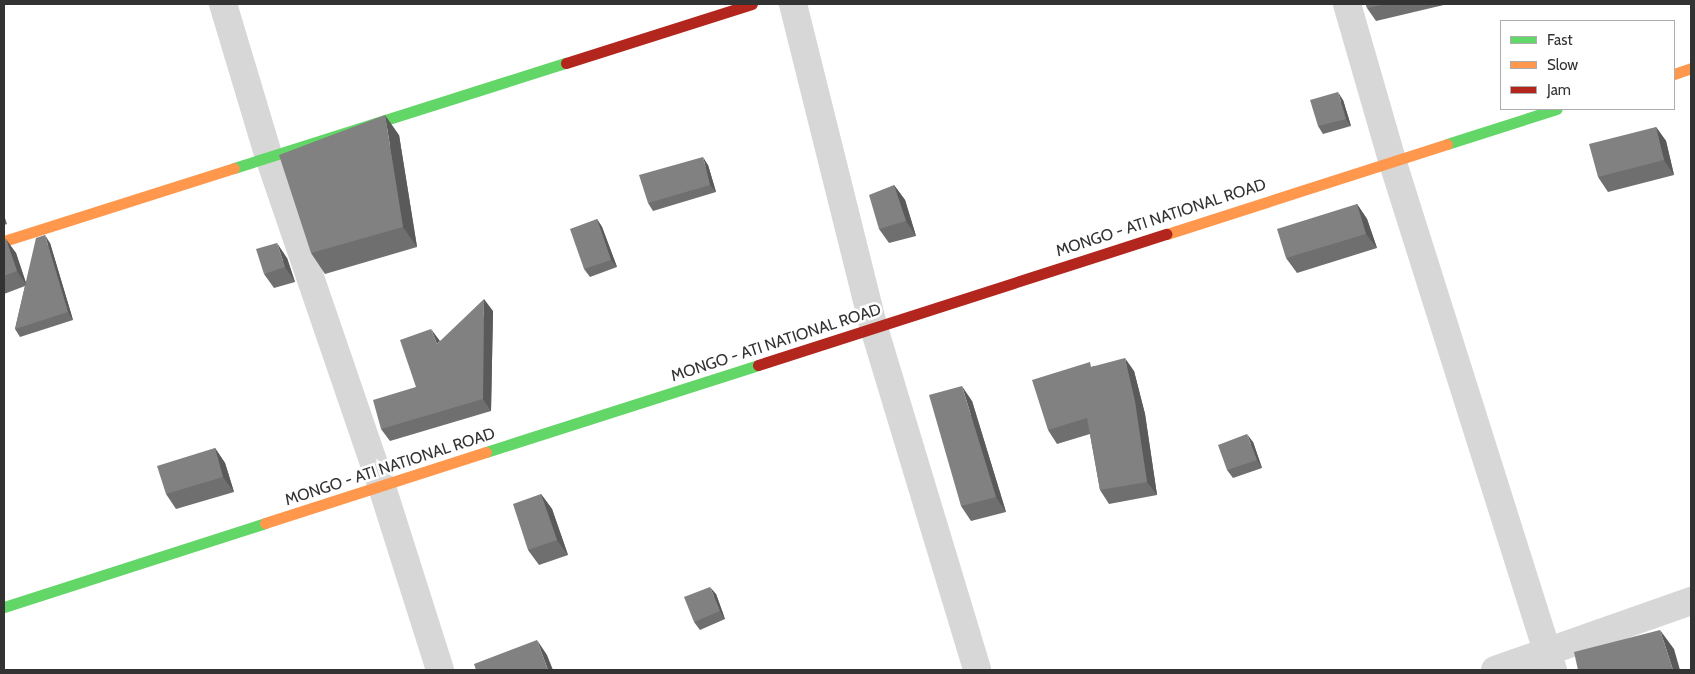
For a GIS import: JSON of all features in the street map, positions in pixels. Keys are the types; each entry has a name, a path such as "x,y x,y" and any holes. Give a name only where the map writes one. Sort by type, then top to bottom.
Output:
{"main road":[{"path":"4,240 752,4"},
{"path":"1675,74 1691,68"},
{"name":"MONGO - ATI NATIONAL ROAD","path":"4,607 382,487 1392,160 1554,110"}],"street":[{"path":"223,4 269,157 382,487 440,670"},
{"path":"793,4 874,328 977,670"},
{"path":"1346,4 1392,160 1550,661"},
{"path":"1495,670 1550,661 1691,601"}],"building":[{"path":"1366,4 1387,4 1367,8"},
{"path":"1338,92 1346,119 1318,126 1310,100"},
{"path":"385,115 403,227 311,253 279,155"},
{"path":"1656,127 1664,160 1598,177 1589,144"},
{"path":"703,157 710,185 648,203 639,175"},
{"path":"894,185 906,221 879,229 869,195"},
{"path":"1357,204 1366,234 1286,258 1277,229"},
{"path":"597,219 611,260 584,269 570,229"},
{"path":"45,235 68,312 15,329 36,238"},
{"path":"6,239 17,271 4,276 4,240"},
{"path":"277,243 285,267 264,274 256,249"},
{"path":"484,299 483,399 381,429 373,400 416,387 400,340 431,329 437,344"},
{"path":"1125,358 1135,401 1147,482 1100,490 1087,418 1048,430 1032,380 1090,362 1091,367"},
{"path":"962,386 996,497 961,506 929,395"},
{"path":"1247,434 1257,460 1227,470 1218,445"},
{"path":"215,448 223,477 166,494 157,466"},
{"path":"541,494 557,540 528,550 513,504"},
{"path":"710,587 720,611 694,622 684,597"},
{"path":"1660,630 1673,670 1578,670 1574,652"},
{"path":"537,640 548,670 476,670 474,664"}],"traffic: fast":[{"path":"234,168 566,63"},
{"path":"1447,144 1554,110"},
{"path":"486,452 758,365"},
{"path":"4,607 265,523"}],"traffic: slow":[{"path":"1675,74 1691,68"},
{"path":"1167,234 1447,144"},
{"path":"4,241 234,168"},
{"path":"265,523 486,452"}],"traffic: jam":[{"path":"566,63 752,4"},
{"path":"758,365 1167,234"}]}
